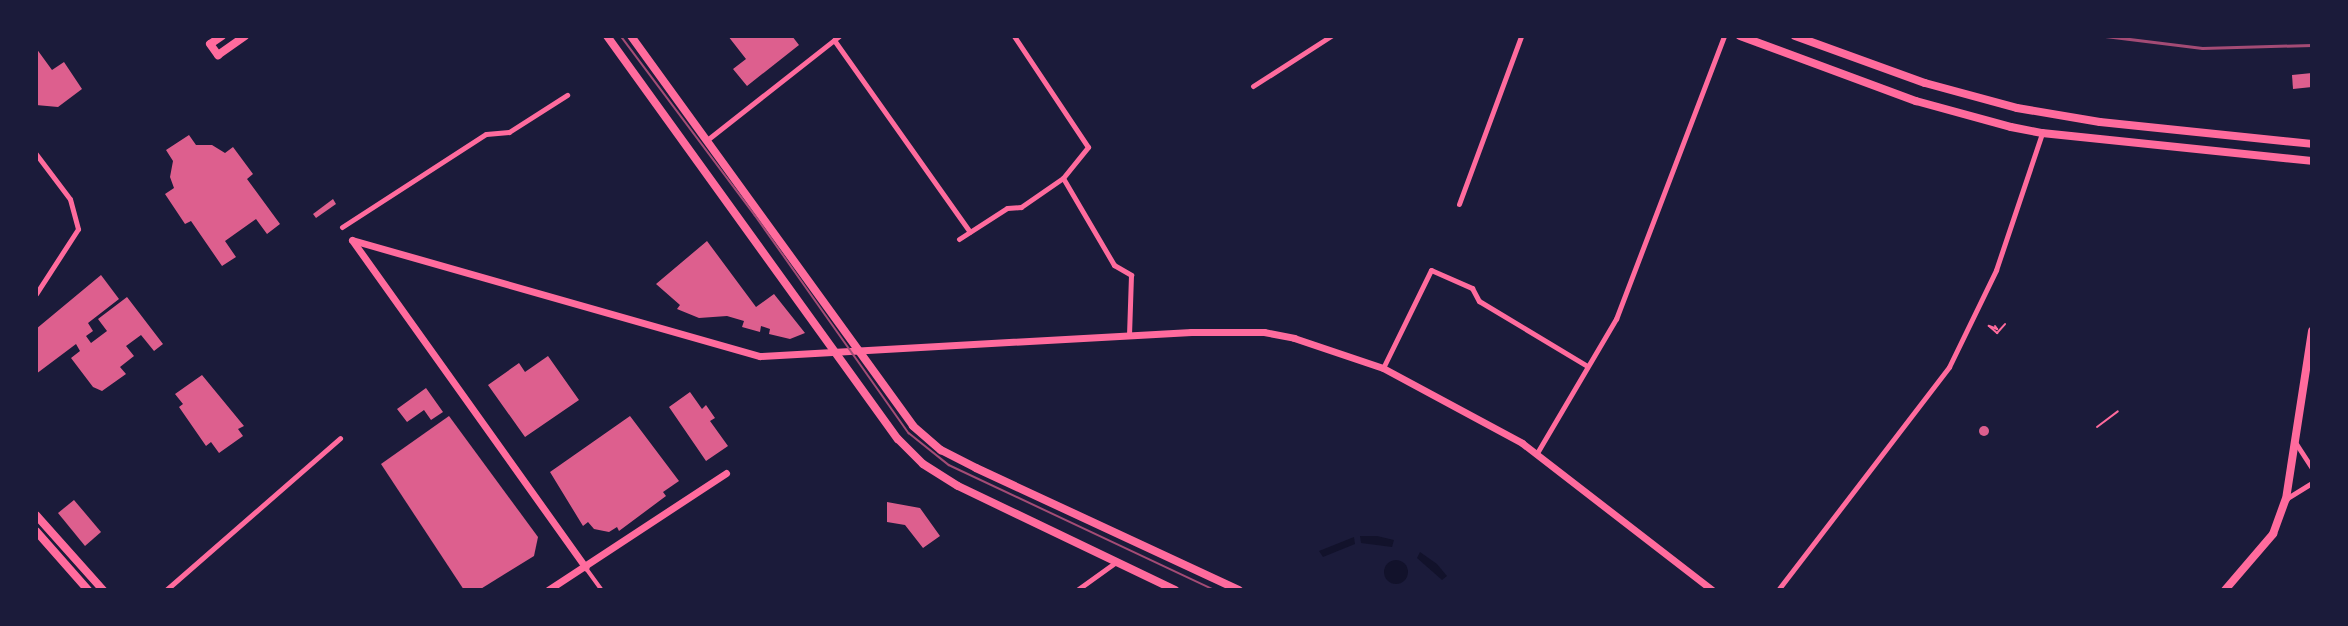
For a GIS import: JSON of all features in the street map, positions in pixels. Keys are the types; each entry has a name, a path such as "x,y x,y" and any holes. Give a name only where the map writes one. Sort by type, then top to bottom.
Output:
{"main road":[{"path":"222,36 210,44 218,55 244,36"},
{"path":"607,36 891,429 924,464 958,486 1175,590"},
{"path":"631,36 913,426 941,450 1239,590"},
{"path":"1740,36 1916,101 2042,134 2312,161"},
{"path":"1795,36 1925,83 2017,108 2100,122 2312,144"},
{"path":"2225,590 2273,534 2286,499 2312,331"},
{"path":"36,515 103,590"},
{"path":"36,531 88,590"}],"street":[{"path":"205,36 210,44"},
{"path":"959,239 1007,208 1021,207 1063,178 1088,147 1014,36"},
{"path":"1252,86 1331,36"},
{"path":"1459,204 1521,36"},
{"path":"1537,453 1616,319 1724,36"},
{"path":"707,140 836,38 970,232"},
{"path":"342,227 486,134 509,132 567,95"},
{"path":"1778,590 1862,484 1949,368 1970,332 1996,270 2042,134"},
{"path":"36,154 74,208 78,229 61,261 36,294"},
{"path":"1063,178 1114,265 1131,275 1129,335"},
{"path":"602,590 352,240 760,356 798,356 1129,335 1264,332 1383,368 1438,395 1537,453 1712,590"},
{"path":"1383,368 1431,270 1472,288 1479,301 1587,366"},
{"path":"166,590 340,438"},
{"path":"2295,441 2312,468"},
{"path":"548,590 726,473"},
{"path":"2286,499 2312,483"},
{"path":"1077,590 1116,562"}],"path":[{"path":"1995,326 1997,329 1989,326 1997,333 2005,324"},
{"path":"2097,427 2118,411"}],"shaded area":[{"path":"1360,536 1377,536 1394,540 1392,547 1361,543"},
{"path":"1354,537 1355,544 1323,557 1319,551"},
{"path":"1420,552 1437,564 1447,576 1442,580 1417,558"},
{"path":"1396,560 1404,564 1408,572 1404,580 1396,584 1388,580 1384,572 1388,564"}],"building":[{"path":"728,36 792,36 799,45 747,86 733,69 746,59"},
{"path":"36,48 52,70 64,62 82,89 58,107 36,105"},
{"path":"2312,73 2312,87 2293,89 2292,75"},
{"path":"189,135 196,145 212,145 225,153 233,147 253,174 247,179 280,224 267,234 256,219 225,241 236,257 222,266 191,221 185,224 165,194 174,188 170,177 173,161 166,150"},
{"path":"333,199 336,204 316,218 313,214"},
{"path":"707,241 756,307 774,294 805,333 790,339 769,334 770,329 761,326 760,332 742,327 744,321 727,316 699,318 677,309 680,305 656,284"},
{"path":"101,275 119,299 88,323 93,331 86,336 91,343 107,331 98,319 127,297 163,344 154,351 141,335 126,346 134,356 120,367 126,374 102,391 93,387 71,358 80,351 76,344 36,374 36,329"},
{"path":"548,356 579,400 525,437 488,385 519,363 525,372"},
{"path":"202,375 244,426 238,429 243,436 219,453 211,442 206,446 179,407 183,404 175,394"},
{"path":"426,388 443,412 431,420 424,410 407,422 397,409"},
{"path":"690,392 702,409 706,405 715,418 710,421 728,446 706,461 669,407"},
{"path":"449,416 538,537 534,556 479,590 464,590 381,464"},
{"path":"630,416 679,481 663,492 666,496 619,531 617,527 609,532 594,529 588,522 583,526 550,472"},
{"path":"1984,426 1988,427 1988,435 1984,436 1980,435 1979,431 1980,427"},
{"path":"74,500 101,532 85,546 58,513"},
{"path":"887,502 920,508 940,536 923,548 905,525 887,522"}],"tram line":[{"path":"621,36 755,215 909,433 949,465 1215,590"}],"railway":[{"path":"2105,36 2202,48 2312,45"}]}
